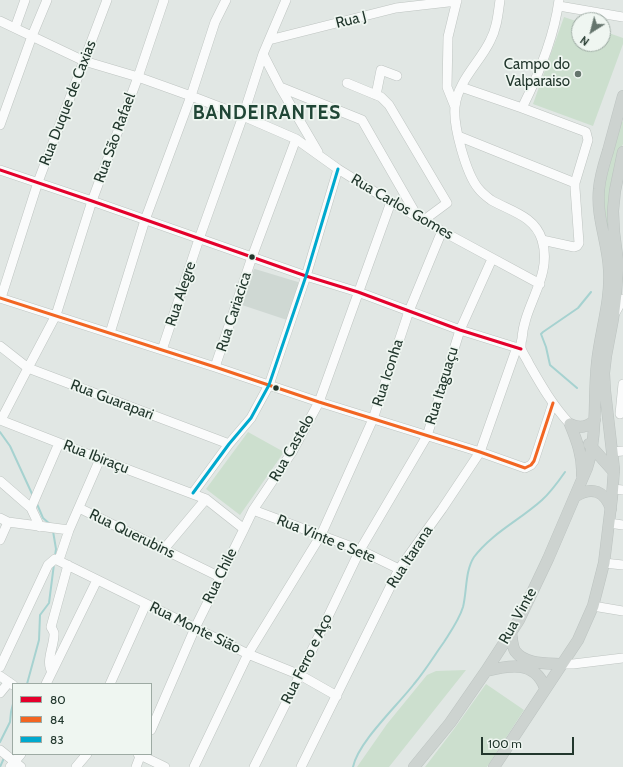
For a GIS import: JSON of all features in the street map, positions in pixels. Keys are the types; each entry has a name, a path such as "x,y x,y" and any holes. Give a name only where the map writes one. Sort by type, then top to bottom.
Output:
{"main road":[{"path":"623,98 623,114"},
{"name":"Rua Vinte","path":"414,767 450,723 486,672 528,603 589,464 595,420 597,363 608,302 610,281 607,248 600,216 599,189 602,172 623,98"},
{"path":"494,767 578,640 593,606 604,563 611,510 618,490 614,472 618,452 605,391 604,373 614,315 616,293 618,263 613,211 615,191 623,152"},
{"path":"570,424 583,427 595,420"},
{"path":"570,424 614,472"},
{"path":"570,424 577,440 581,458 582,472 578,491 592,491 601,494 608,501 611,510"},
{"path":"511,632 515,650 524,658 540,662 562,664"},
{"path":"486,672 509,666 528,669 539,676 543,681 545,688"}],"street":[{"path":"15,28 25,0"},
{"path":"0,125 2,114 47,0"},
{"name":"Rua Duque de Caxias","path":"1,298 38,182 108,0"},
{"name":"Rua São Rafael","path":"0,420 56,315 92,201 138,77 164,0"},
{"path":"110,332 145,220 191,96 215,22 226,0"},
{"name":"Rua Alegre","path":"162,350 263,54 286,0"},
{"path":"457,0 448,38 447,87 456,92 522,108 586,132 588,140 575,183 579,243 574,247 542,240 538,230 530,221 490,200 477,188 467,165 458,136 455,122 456,92 488,46 494,34 500,0"},
{"name":"Rua J","path":"269,40 396,4 457,0"},
{"path":"522,108 535,83 548,49 559,3 623,17"},
{"name":"Rua Carlos Gomes","path":"0,21 84,61 138,77 191,96 296,139 338,170 391,202 492,259 540,284"},
{"path":"263,54 319,155"},
{"path":"376,95 381,70 397,76"},
{"path":"280,87 362,120 421,219 447,204 389,105 376,95 347,83"},
{"path":"458,136 575,183"},
{"name":"Rua Cariacica","path":"215,367 252,257 296,139"},
{"path":"0,170 306,276 358,292 460,330 519,348 553,402 570,424"},
{"path":"244,529 206,499 193,493 250,418 269,385 306,276 338,170"},
{"name":"Rua Castelo","path":"253,510 292,452 319,402 391,202"},
{"name":"Rua Iconha","path":"194,767 248,654 321,535 373,419 409,311 442,231"},
{"name":"Rua Itarana","path":"301,767 399,569 442,509 480,452 519,348 522,329 527,313 540,284 545,261 542,240"},
{"name":"Rua Itaguaçu","path":"360,550 427,436 460,330 492,259"},
{"path":"1,298 110,332 319,402 480,452 525,468 534,461 553,402"},
{"path":"614,315 623,299"},
{"name":"Rua Guarapari","path":"0,346 28,368 229,444"},
{"path":"620,414 623,384"},
{"name":"Rua Ibiraçu","path":"0,420 193,493"},
{"path":"31,508 59,443"},
{"path":"79,508 100,459"},
{"path":"0,481 31,508 40,527"},
{"path":"164,549 206,499"},
{"name":"Rua Querubins","path":"4,520 40,527 69,530 79,508 220,577"},
{"name":"Rua Chile","path":"152,728 195,628 253,510"},
{"name":"Rua Vinte e Sete","path":"253,510 360,550 399,569"},
{"path":"0,540 4,520"},
{"path":"609,524 623,526"},
{"path":"52,672 50,668 54,633 51,626 61,561 69,530"},
{"name":"Rua Ferro e Aço","path":"254,767 360,550"},
{"path":"0,667 48,565 61,561"},
{"name":"Rua Monte Sião","path":"61,561 248,654 300,675 337,696"},
{"path":"604,563 623,565"},
{"path":"46,683 97,580"},
{"path":"110,683 146,604"},
{"path":"593,606 623,611"},
{"path":"562,664 623,661"},
{"path":"0,676 11,683 0,693"},
{"path":"0,750 15,765 20,755"},
{"path":"76,767 86,755"},
{"path":"136,767 140,755"},
{"path":"142,755 165,767"}],"shaded area":[{"path":"254,269 298,282 287,320 242,305"}],"green space":[{"name":"Campo do Valparaiso","path":"564,17 571,19 571,52 611,52 611,34 623,38 623,44 593,126 533,104"},
{"path":"621,120 623,122 623,144 621,149 607,323 601,196"},
{"path":"248,432 284,452 240,515 206,489"},
{"path":"466,670 389,767 357,767 387,724 427,675 436,671"},
{"path":"486,684 524,710 487,767 425,767 454,729"}],"waterway":[{"path":"577,388 550,365 541,334 578,308 591,292"},
{"path":"0,432 10,446 33,496"},
{"path":"353,767 362,746 426,669 455,625 463,607 469,568 474,557 489,541 542,500 565,472"},
{"path":"37,504 43,518 51,525"},
{"path":"53,531 56,549 55,556"},
{"path":"27,683 39,640 40,615 49,603 54,564"},
{"path":"0,742 10,722 12,708"},
{"path":"0,767 4,758"}],"transit line":[{"name":"83","path":"193,493 229,444 251,418 269,385 306,276 338,169"},
{"name":"80","path":"0,170 306,276 358,292 460,330 521,349"},
{"name":"84","path":"0,298 319,402 480,452 525,468 531,465 534,461 553,403"}],"place":[{"name":"Campo do Valparaiso","path":"578,74"}],"district":[{"name":"BANDEIRANTES","path":"267,113"}]}
